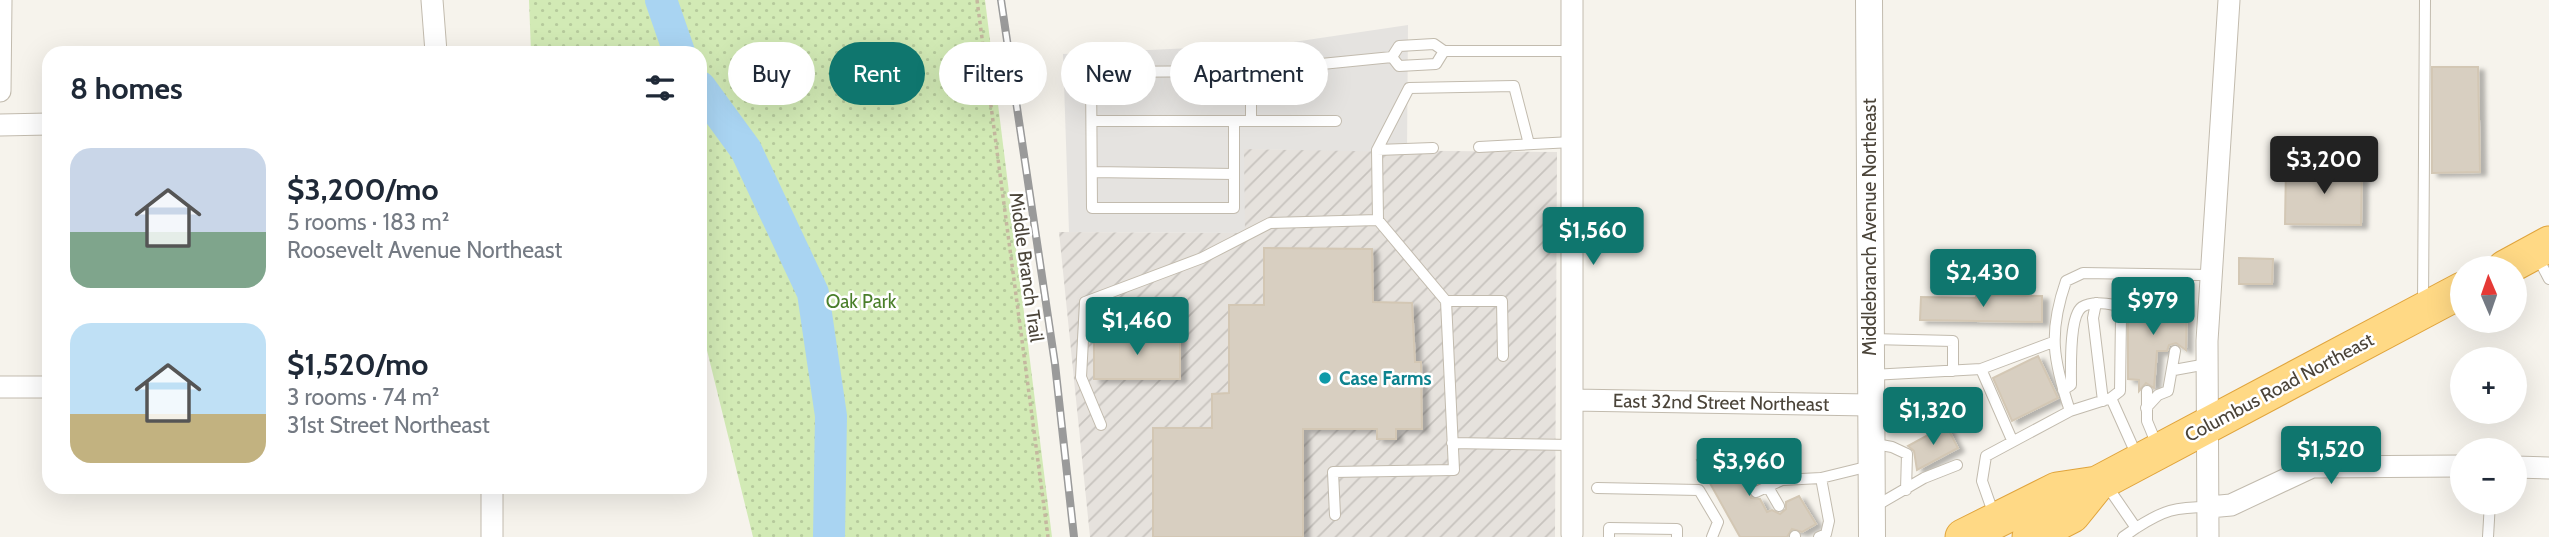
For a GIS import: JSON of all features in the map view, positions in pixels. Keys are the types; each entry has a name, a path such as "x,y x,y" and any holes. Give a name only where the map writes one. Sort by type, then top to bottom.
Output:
{"highway":[{"path":"2527,262 2544,258"},
{"name":"Columbus Road Northeast","path":"1963,537 2057,490 2100,482 2450,296"},
{"name":"Columbus Road Northeast","path":"2038,535 2072,515 2100,482"}],"street":[{"path":"0,91 1,0"},
{"path":"432,0 436,46"},
{"path":"1572,0 1572,536"},
{"name":"Middlebranch Avenue Northeast","path":"1869,0 1869,405 1872,537"},
{"path":"2208,537 2207,364 2210,275 2229,0"},
{"path":"0,125 42,124"},
{"path":"0,387 42,387"},
{"name":"East 32nd Street Northeast","path":"1573,400 1869,405"},
{"path":"2209,507 2231,505 2312,467 2450,466"},
{"path":"2527,467 2549,468"},
{"path":"492,494 492,537"}],"lane":[{"path":"2423,311 2426,0"},
{"path":"1392,57 1399,46 1434,44 1444,51 1572,51"},
{"path":"1392,57 1399,65 1436,64 1444,51"},
{"path":"1328,63 1392,57"},
{"path":"1170,72 1091,72 1092,208 1234,208 1234,122"},
{"path":"1335,515 1333,472 1454,470 1446,301 1377,220 1377,150 1409,88 1514,86 1529,144"},
{"path":"1251,105 1251,121"},
{"path":"1092,121 1336,121"},
{"path":"1479,147 1572,142"},
{"path":"1377,150 1433,148"},
{"path":"1092,172 1234,174"},
{"path":"1101,425 1081,377 1085,302 1202,258 1270,223 1377,220"},
{"path":"2070,411 2056,371 2053,342 2055,318 2066,281 2083,274 2210,275"},
{"path":"2145,302 2148,274"},
{"path":"2172,301 2174,275"},
{"path":"1446,301 1502,302 1503,356"},
{"path":"1996,521 1982,481 1983,466 1993,450 2070,411 2107,400 2120,391 2121,316 2115,304 2096,303 2082,307 2074,316 2071,385 2063,390"},
{"path":"2096,303 2093,318 2107,400 2149,456"},
{"path":"1869,339 1953,341 1953,371"},
{"path":"1869,375 1981,369 2053,342"},
{"path":"2146,408 2158,396 2168,391 2174,370 2175,351"},
{"path":"2174,370 2207,364"},
{"path":"1981,369 2012,440"},
{"path":"2147,391 2149,456"},
{"path":"1452,443 1572,445"},
{"path":"1756,492 1782,480 1821,478 1870,454 1892,447 1907,454 1906,490"},
{"path":"1871,508 1924,478 1957,465"},
{"path":"1819,537 1826,534 1829,521 1821,478"},
{"path":"2100,482 2136,528"},
{"path":"1768,486 1779,506"},
{"path":"1597,488 1699,489 1719,511 1712,537"},
{"path":"2123,537 2169,509 2209,507"},
{"path":"2488,537 2489,515"},
{"path":"1609,537 1609,528 1677,529 1677,537"}],"path":[{"name":"Middle Branch Trail","path":"978,0 1048,537"}],"shaded area":[{"path":"1408,25 1407,152 1244,149 1245,233 1069,232 1065,105 1156,105 1156,50 1170,49 1170,105 1328,105 1328,42 1293,42"},
{"path":"1244,149 1557,152 1555,537 1090,537 1059,232 1244,233"}],"green space":[{"name":"Oak Park","path":"529,0 985,0 990,42 939,42 939,105 998,105 1052,537 753,537 707,350 707,46 531,46"}],"building":[{"path":"2432,67 2478,67 2480,172 2432,173"},
{"path":"2286,166 2362,167 2361,225 2285,224"},
{"name":"Case Farms","path":"1264,248 1372,249 1373,302 1412,303 1415,362 1421,362 1422,429 1396,429 1396,439 1377,439 1377,429 1303,429 1303,537 1153,537 1153,428 1212,428 1212,394 1229,393 1229,305 1264,305"},
{"path":"2239,258 2273,259 2272,284 2239,284"},
{"path":"1976,295 2042,296 2042,322 1920,320 1921,297 1976,298"},
{"path":"2128,301 2137,301 2145,310 2153,302 2164,301 2172,309 2180,302 2187,302 2186,350 2176,343 2169,345 2167,351 2157,351 2154,388 2146,383 2139,391 2139,380 2128,379"},
{"path":"1094,334 1180,334 1180,379 1094,379"},
{"path":"2038,356 2058,398 2012,421 1993,378"},
{"path":"1946,425 1958,448 1917,470 1914,451 1908,446"},
{"path":"1736,440 1749,464 1742,467 1752,485 1748,491 1751,498 1760,499 1767,512 1772,510 1780,514 1786,509 1786,502 1799,496 1816,524 1802,532 1792,529 1787,537 1740,537 1697,460"}],"waterway":[{"path":"661,0 677,46"},
{"path":"707,97 746,150 813,293 831,416 829,537"}],"railway":[{"path":"1001,0 1055,364 1074,537"}],"place":[{"name":"Case Farms","path":"1325,378"}]}
